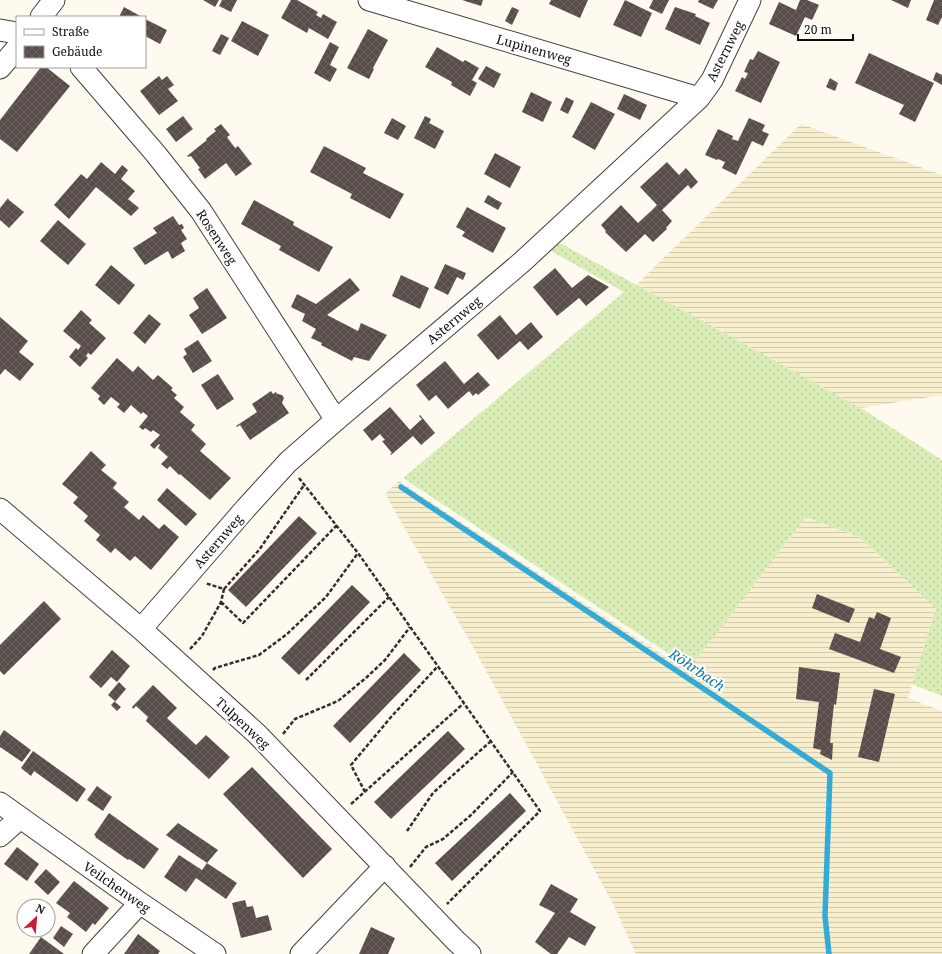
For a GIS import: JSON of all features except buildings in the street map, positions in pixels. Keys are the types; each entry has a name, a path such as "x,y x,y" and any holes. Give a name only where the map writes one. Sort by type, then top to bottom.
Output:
{"street":[{"path":"42,16 54,0"},
{"name":"Lupinenweg","path":"370,0 423,7 699,98"},
{"name":"Asternweg","path":"140,629 288,462 522,262 699,98 712,80 750,0"},
{"path":"0,30 16,33"},
{"path":"0,68 16,49"},
{"name":"Rosenweg","path":"82,68 155,153 201,211 336,420"},
{"name":"Tulpenweg","path":"0,509 140,629 257,734 392,873 433,918 470,954"},
{"name":"Veilchenweg","path":"0,803 140,903 215,954"},
{"path":"0,836 20,818"},
{"path":"301,954 392,873"},
{"path":"93,954 140,903"}],"path":[{"path":"288,462 304,485 358,553 540,811 433,918"},
{"path":"178,663 202,636 221,602 224,589 259,550 304,485"},
{"path":"221,602 243,623 337,525"},
{"path":"200,682 215,668 259,655 287,634 326,597 358,553"},
{"path":"186,577 224,589"},
{"path":"306,680 389,596"},
{"path":"272,749 295,719 338,701 367,677 385,660 410,627"},
{"path":"365,792 351,765 390,717 438,666"},
{"path":"337,817 464,703"},
{"path":"407,831 433,793 491,741"},
{"path":"392,873 426,847 442,839 471,816 513,772"}],"shaded area":[{"path":"801,124 942,175 942,395 861,408 636,285"},
{"path":"399,481 687,671 807,516 859,537 936,608 908,698 942,711 942,954 636,954 612,902 472,645 385,494"}],"green space":[{"path":"560,243 861,408 942,460 942,696 912,684 936,608 859,537 806,517 690,668 403,478 624,292 551,251"}],"waterway":[{"name":"Röhrbach","path":"401,487 830,773 825,916 829,954"}]}
